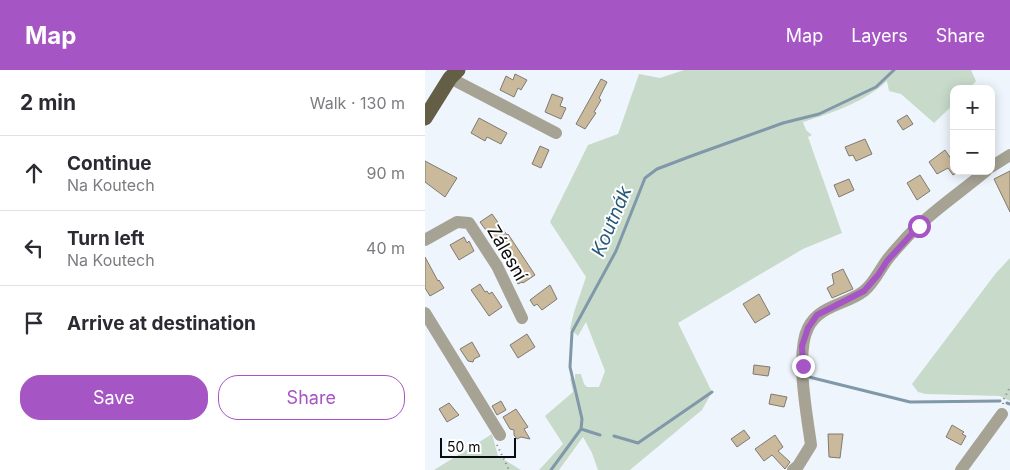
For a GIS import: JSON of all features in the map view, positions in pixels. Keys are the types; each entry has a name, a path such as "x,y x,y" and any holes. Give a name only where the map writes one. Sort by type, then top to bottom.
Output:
{"main road":[{"path":"425,118 454,74"}],"street":[{"path":"454,74 556,134"},
{"path":"995,164 1010,154"},
{"path":"793,470 798,466 811,445 802,346 808,328 817,315 826,309 864,291 908,236 981,175"},
{"name":"Zálesní","path":"425,240 457,222 469,223 497,266 522,318"},
{"path":"425,313 500,435"},
{"path":"961,470 1002,414"}],"path":[{"path":"1002,414 1004,399 1010,387"},
{"path":"500,435 493,438 509,470"}],"green space":[{"path":"684,70 971,70 976,81 972,85 950,85 950,108 934,123 901,94 889,91 887,81 858,101 803,122 806,130 812,135 808,137 842,233 803,249 678,323 712,392 702,410 630,470 598,470 592,453 583,437 559,470 539,470 563,444 545,416 573,392 570,378 575,381 575,374 581,374 587,387 599,387 605,371 586,322 578,336 570,329 586,277 550,222 588,145 618,134 639,74 660,78"},
{"path":"1010,258 1010,401 1000,396 926,394 918,392 912,384 996,273"},
{"path":"492,434 498,456 521,470 434,470"}],"building":[{"path":"515,74 527,80 521,90 518,88 514,97 500,90 506,76 513,80"},
{"path":"601,79 607,82 599,98 601,100 594,112 596,113 585,129 576,124"},
{"path":"552,94 563,98 560,106 566,108 561,119 545,112"},
{"path":"907,115 913,124 903,130 897,121"},
{"path":"479,118 507,133 501,144 487,137 485,141 471,133"},
{"path":"865,139 872,154 856,161 853,155 849,156 845,147"},
{"path":"540,146 549,150 541,168 532,164"},
{"path":"945,150 950,157 950,171 948,168 937,174 929,162"},
{"path":"425,161 457,178 445,197 425,182"},
{"path":"1010,171 1010,212 994,179"},
{"path":"920,175 930,191 917,200 907,183"},
{"path":"849,179 854,190 839,197 834,185"},
{"path":"492,214 508,234 535,275 523,283 518,284 513,275 516,273 489,232 480,222"},
{"path":"464,237 467,243 469,241 474,251 459,260 450,245"},
{"path":"425,257 444,288 430,296 425,288"},
{"path":"843,269 853,289 832,298 827,288 834,284 832,274"},
{"path":"480,284 485,292 487,291 489,294 492,292 502,307 489,316 471,290"},
{"path":"550,285 557,299 542,310 537,304 534,306 530,300"},
{"path":"759,294 770,314 755,323 743,304"},
{"path":"527,334 535,347 518,358 510,345"},
{"path":"472,342 480,356 474,359 473,362 468,361 460,349"},
{"path":"754,365 770,367 768,376 753,374"},
{"path":"771,394 787,397 784,407 769,404"},
{"path":"501,401 506,410 497,415 492,406"},
{"path":"449,403 459,415 447,422 439,409"},
{"path":"516,409 528,427 524,429 530,439 521,437 517,439 514,435 514,430 510,429 503,417"},
{"path":"952,425 964,432 962,434 966,436 961,445 946,437"},
{"path":"744,430 750,438 737,447 731,439"},
{"path":"828,434 843,434 840,458 829,457"},
{"path":"775,435 783,447 778,451 790,462 785,469 772,455 764,461 755,449"}],"waterway":[{"name":"Koutnák","path":"551,470 581,429 582,419 570,367 572,332 616,251 645,178 657,169 694,155 783,123 819,114 876,87 894,70"},
{"path":"809,377 910,402 1000,401"},
{"path":"614,436 638,443 712,392"},
{"path":"581,429 600,435"}],"route":[{"path":"803,366 802,346 808,328 817,315 864,291 908,236 919,226"}]}
